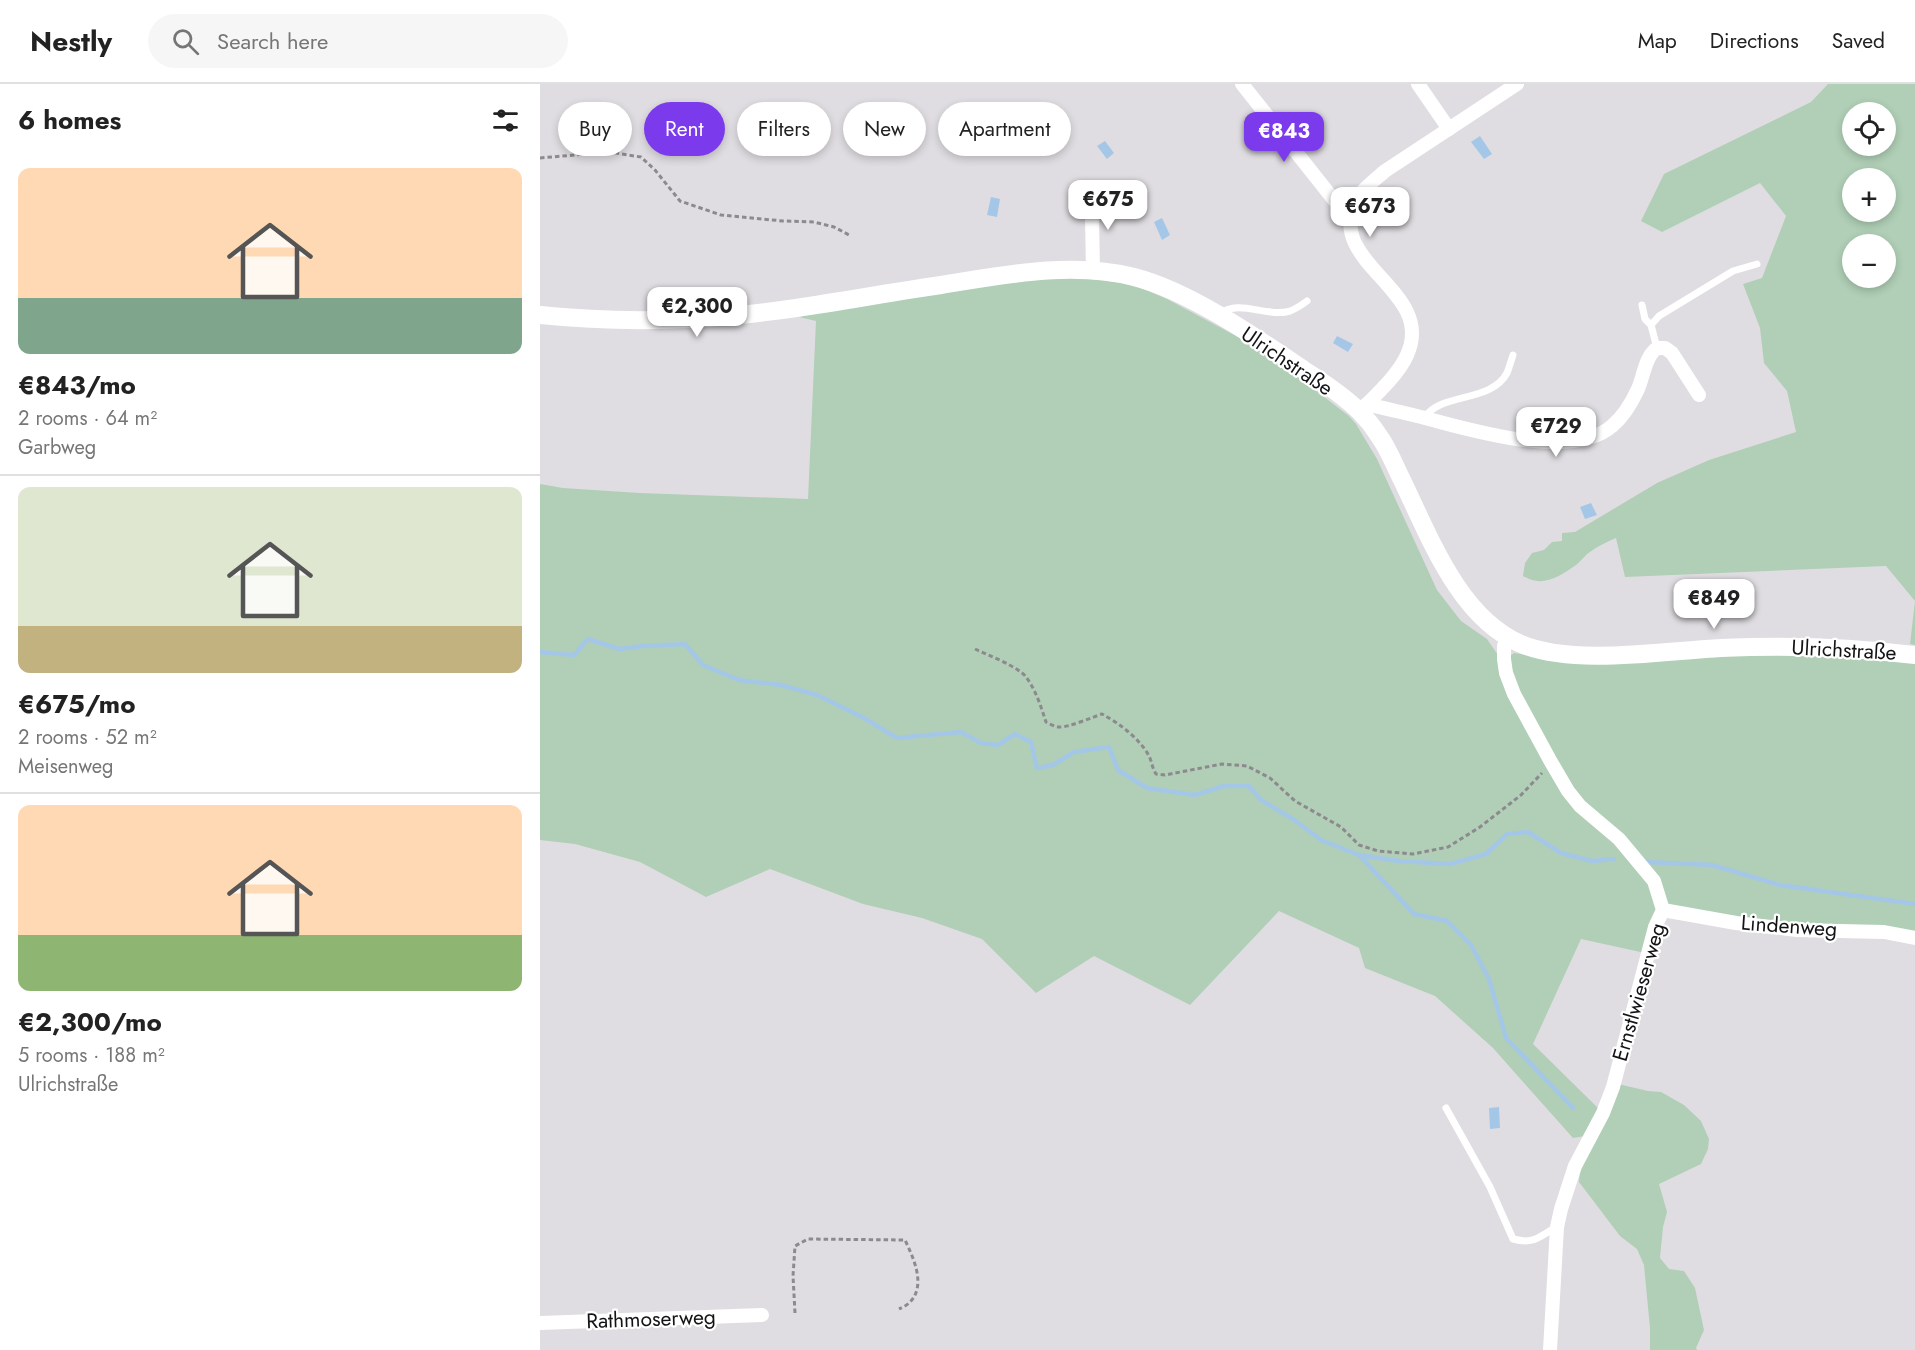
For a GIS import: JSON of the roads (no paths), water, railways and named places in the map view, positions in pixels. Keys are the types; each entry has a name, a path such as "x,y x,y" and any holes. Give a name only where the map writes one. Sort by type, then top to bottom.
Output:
{"street":[{"path":"1242,84 1334,200 1351,212"},
{"path":"1418,84 1449,129"},
{"path":"1363,408 1407,356 1412,329 1404,304 1362,257 1354,242 1351,212 1356,199 1385,171 1517,84"},
{"path":"1093,271 1092,217 1099,203 1116,187"},
{"name":"Ulrichstraße","path":"540,315 628,321 709,319 1034,271 1093,271 1135,277 1180,294 1217,315 1363,408 1382,440 1459,590 1476,611 1507,638 1549,653 1577,655 1775,646 1838,648 1915,655"},
{"path":"1363,408 1425,418 1517,439 1547,442 1574,441 1597,436 1612,426 1628,407 1647,363 1657,348 1665,348 1672,353 1699,395"},
{"name":"Ernstlwieserweg","path":"1507,638 1504,646 1506,673 1514,694 1551,762 1580,806 1619,839 1654,881 1663,910 1655,927 1613,1087 1604,1113 1575,1166 1561,1209 1557,1227 1550,1350"},
{"name":"Lindenweg","path":"1663,910 1736,923 1797,930 1884,932 1915,938"},
{"name":"Rathmoserweg","path":"540,1323 762,1315"}],"lane":[{"path":"1651,326 1659,316 1733,271 1757,264"},
{"path":"1217,315 1226,309 1235,308 1285,313 1307,301"},
{"path":"1642,305 1657,348"},
{"path":"1425,418 1435,407 1484,392 1498,383 1506,375 1513,355"},
{"path":"1446,1108 1490,1188 1513,1239 1524,1242 1534,1241 1557,1227"}],"water":[{"path":"1306,121 1319,138 1311,143 1299,125"},
{"path":"1480,136 1492,154 1484,159 1471,142"},
{"path":"1105,141 1114,153 1107,159 1097,146"},
{"path":"991,197 1000,199 997,217 987,215"},
{"path":"1162,218 1170,235 1162,240 1154,222"},
{"path":"1337,336 1353,344 1348,352 1333,343"},
{"path":"1591,503 1597,515 1585,519 1580,507"},
{"path":"1499,1107 1500,1128 1490,1129 1489,1108"}],"waterway":[{"path":"540,652 574,655 588,639 619,649 685,644 703,665 739,680 781,685 817,695 864,718 897,738 961,732 981,743 998,745 1015,734 1031,742 1037,768 1053,765 1074,752 1109,747 1118,770 1147,788 1195,795 1224,786 1249,786 1261,800 1293,819 1321,840 1359,855 1414,914 1447,921 1471,945 1489,979 1506,1038 1573,1108"},
{"path":"1359,855 1399,861 1450,864 1486,854 1507,834 1528,832 1561,853 1592,861 1614,859"},
{"path":"1647,862 1712,865 1780,885 1915,904"}]}
